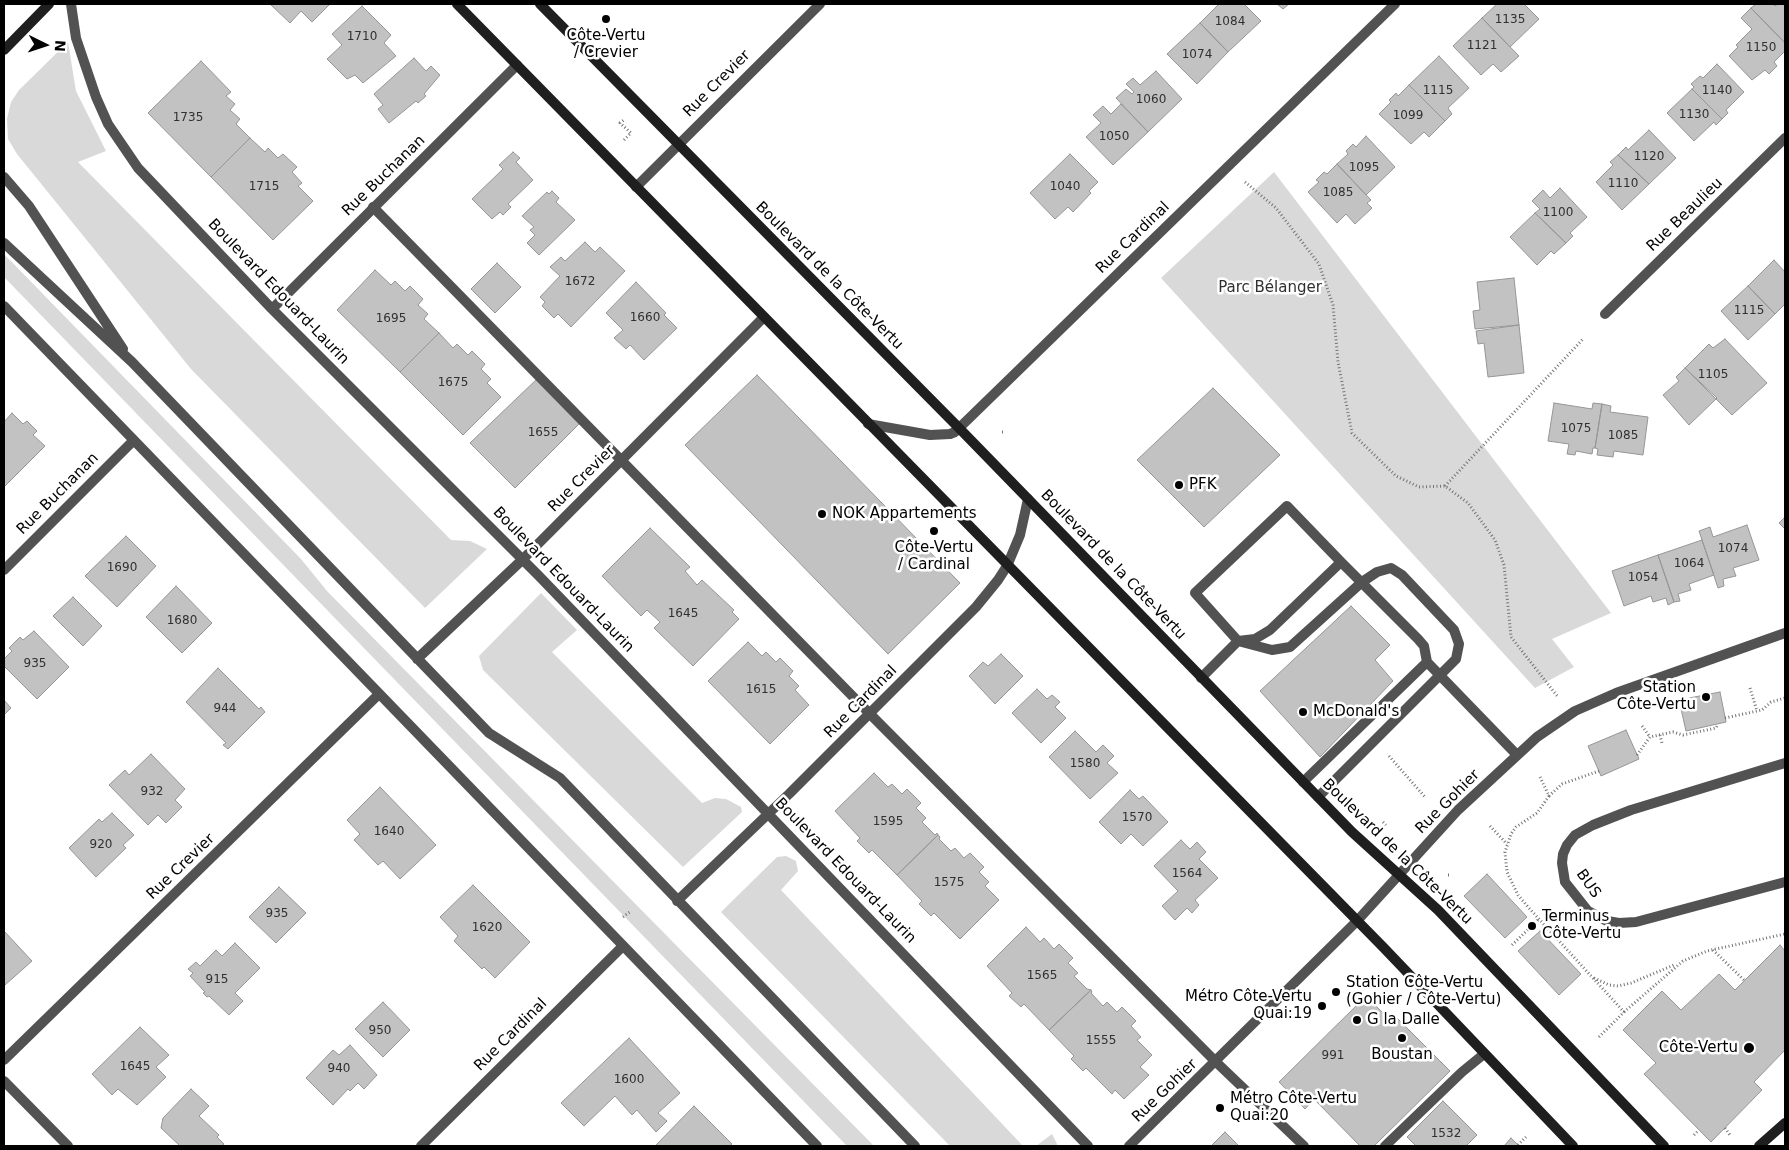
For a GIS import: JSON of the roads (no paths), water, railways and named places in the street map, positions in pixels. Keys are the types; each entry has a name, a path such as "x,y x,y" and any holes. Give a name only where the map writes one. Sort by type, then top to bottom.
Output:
{"main road":[{"path":"4,50 49,4"},
{"path":"457,4 1573,1146"},
{"name":"Boulevard de la Côte-Vertu","path":"540,4 959,428 1303,782 1398,875 1438,910 1664,1146"},
{"path":"1759,1146 1785,1122"}],"street":[{"name":"Boulevard Edouard-Laurin","path":"71,4 76,38 96,97 122,147 138,168 272,309 522,560 769,814 1088,1146"},
{"name":"Rue Crevier","path":"636,187 820,4"},
{"name":"Rue Cardinal","path":"868,424 930,435 950,434 959,428 1395,4"},
{"name":"Rue Buchanan","path":"272,309 372,207 517,65"},
{"name":"Rue Beaulieu","path":"1605,314 1785,138"},
{"path":"4,177 29,206 132,362"},
{"path":"372,207 870,714 1216,1062 1304,1146"},
{"path":"4,243 132,362 489,733 560,778 915,1146"},
{"path":"4,306 378,696 817,1146"},
{"name":"Rue Crevier","path":"418,659 522,560 764,317"},
{"name":"Rue Buchanan","path":"4,570 133,440"},
{"name":"Rue Cardinal","path":"677,901 769,814 976,607 1007,566 1020,535 1028,499"},
{"path":"1318,797 1441,676 1451,666 1459,651 1459,644 1454,630 1396,570 1391,568 1377,572 1362,582 1290,647 1263,649 1238,641 1195,593 1287,506 1341,562 1362,582 1418,639 1424,646 1427,662 1441,676 1517,755"},
{"path":"1201,678 1238,641 1254,638 1270,630 1341,562"},
{"name":"Rue Gohier","path":"1129,1146 1356,922 1458,810 1517,755 1564,717 1594,702 1785,633"},
{"path":"1303,782 1427,662"},
{"name":"Rue Crevier","path":"4,1060 378,696"},
{"name":"BUS","path":"1785,763 1631,810 1593,825 1575,835 1567,845 1563,854 1562,864 1565,882 1588,911 1607,922 1619,923 1636,922 1785,882"},
{"name":"Rue Cardinal","path":"421,1146 623,946"},
{"path":"1385,1146 1462,1072 1484,1054"},
{"path":"4,1081 68,1146"}],"place":[{"name":"Côte-Vertu / Crevier","path":"606,19"},
{"name":"PFK","path":"1179,485"},
{"name":"NOK Appartements","path":"822,514"},
{"name":"Côte-Vertu / Cardinal","path":"934,531"},
{"name":"Station Côte-Vertu","path":"1706,697"},
{"name":"McDonald's","path":"1303,712"},
{"name":"Terminus Côte-Vertu","path":"1532,926"},
{"name":"Station Côte-Vertu (Gohier / Côte-Vertu)","path":"1336,992"},
{"name":"Métro Côte-Vertu Quai:19","path":"1322,1006"},
{"name":"G la Dalle","path":"1357,1020"},
{"name":"Boustan","path":"1402,1038"},
{"name":"Côte-Vertu","path":"1749,1048"},
{"name":"Métro Côte-Vertu Quai:20","path":"1220,1108"}],"park label":[{"name":"Parc Bélanger","path":"1270,288"}]}
